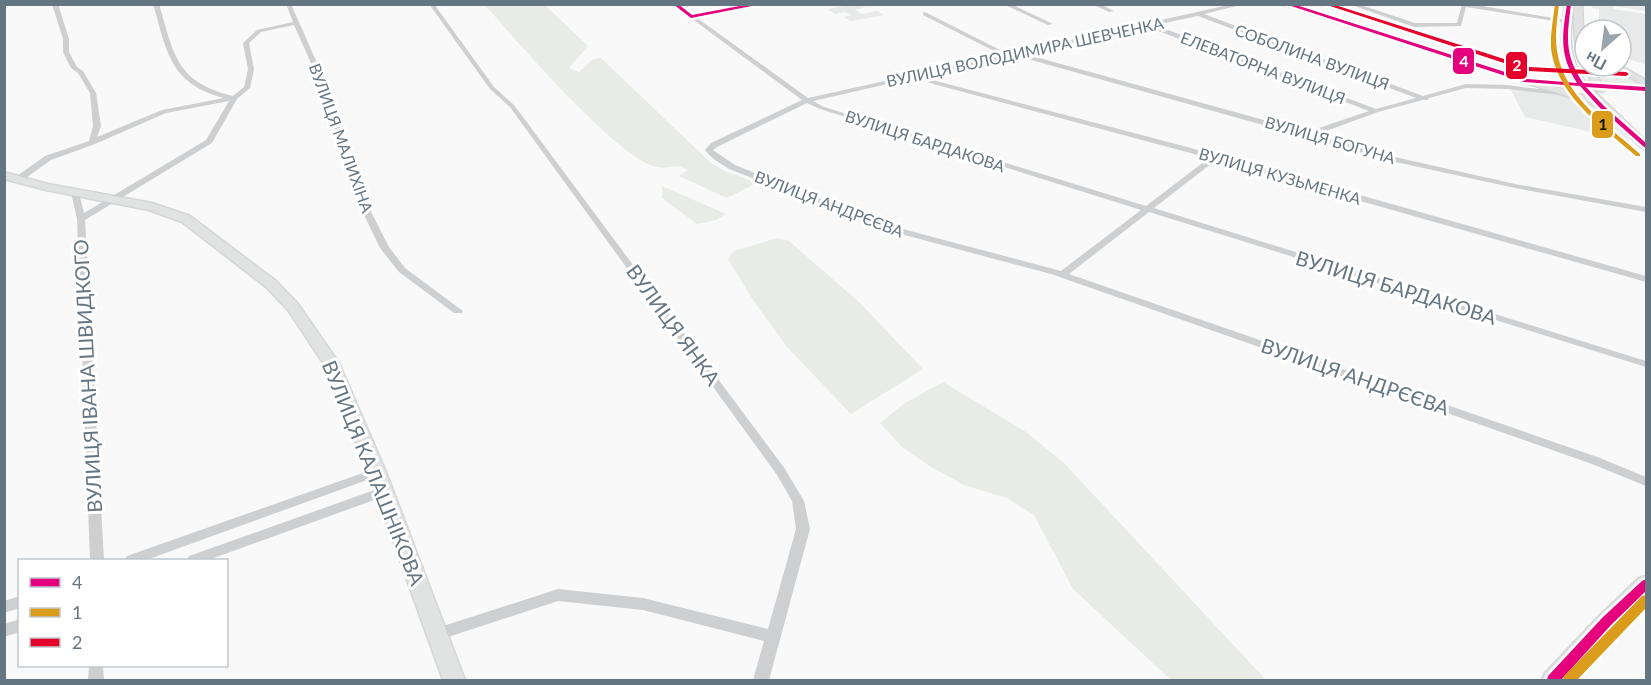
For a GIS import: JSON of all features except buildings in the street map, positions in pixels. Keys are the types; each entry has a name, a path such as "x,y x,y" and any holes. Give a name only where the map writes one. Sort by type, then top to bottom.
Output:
{"street":[{"path":"55,4 66,39 66,52 74,68 81,72 93,93 97,126 92,142"},
{"path":"156,4 165,36 184,78 206,92 234,98"},
{"name":"ВУЛИЦЯ МАЛИХІНА","path":"288,4 322,81 358,194 385,248 402,270 458,311"},
{"name":"ВУЛИЦЯ ЯНКА","path":"431,4 492,88 512,106 781,472 798,501 802,529 761,681"},
{"name":"ВУЛИЦЯ БАРДАКОВА","path":"674,4 807,100 834,111 1146,210 1647,364"},
{"path":"691,17 763,4"},
{"path":"1005,4 1050,24"},
{"path":"1094,4 1111,11"},
{"path":"1212,4 1224,9"},
{"name":"ВУЛИЦЯ ВОЛОДИМИРА ШЕВЧЕНКА","path":"807,100 1243,4"},
{"path":"1285,4 1603,105"},
{"path":"1351,4 1414,25 1459,25 1464,5 1567,21"},
{"path":"1569,4 1568,61 1583,84 1647,146"},
{"name":"ВУЛИЦЯ БОГУНА","path":"925,14 1013,55 1416,164 1515,186 1647,210"},
{"name":"СОБОЛИНА ВУЛИЦЯ","path":"1198,14 1426,99"},
{"path":"81,219 209,141 234,98 247,88 251,69 246,43 259,31 296,23"},
{"name":"ЕЛЕВАТОРНА ВУЛИЦЯ","path":"1149,25 1376,111"},
{"path":"1633,76 1647,83"},
{"name":"ВУЛИЦЯ КУЗЬМЕНКА","path":"913,77 1215,157 1647,279"},
{"path":"1594,78 1647,134"},
{"path":"1507,87 1526,81 1647,89"},
{"path":"1309,134 1376,111 1426,99 1466,86 1507,87 1561,93"},
{"path":"11,177 48,158 164,111 234,98"},
{"name":"ВУЛИЦЯ АНДРЄЄВА","path":"807,100 714,145 709,150 732,167 881,226 1062,275 1596,461 1647,482"},
{"path":"1062,275 1215,157"},
{"name":"ВУЛИЦЯ КАЛАШНІКОВА","path":"11,177 75,193 152,207 186,219 270,284 293,307 331,363 377,472 439,634 454,681"},
{"name":"ВУЛИЦЯ ІВАНА ШВИДКОГО","path":"75,193 81,219 96,559"},
{"path":"138,559 377,472"},
{"path":"199,559 383,492"},
{"path":"1553,681 1606,621 1647,584"},
{"path":"439,634 558,595 643,604 772,636"}],"shaded area":[{"path":"485,5 545,5 588,46 569,68 579,72 593,59 601,58 711,163 757,183 727,198 679,176 688,170 674,166 657,167 640,159 593,121"},
{"path":"849,5 866,7 855,10 862,14 877,11 884,15 851,21 844,17 852,15 845,12 835,14 827,9"},
{"path":"1592,5 1646,5 1646,11 1613,6 1613,9 1646,14 1646,65 1633,60 1633,18 1599,18 1599,9 1592,8"},
{"path":"1601,78 1630,78 1646,87 1604,82"},
{"path":"1511,90 1545,90 1592,104 1631,141 1525,117"},
{"path":"662,186 726,214 716,220 697,224 662,198"},
{"path":"777,238 789,241 859,302 923,369 851,414 787,347 753,300 728,259 734,251"},
{"path":"943,382 1026,432 1064,463 1266,680 1171,680 1073,589 1034,515 1007,498 964,485 931,467 902,447 880,423 905,403"}],"transit line":[{"name":"4","path":"675,4 691,17 760,4"},
{"name":"4","path":"1287,4 1526,81 1646,89"},
{"name":"2","path":"1326,4 1528,69 1573,71"},
{"name":"1","path":"1557,4 1554,50 1559,71 1588,111 1638,155"},
{"name":"4","path":"1569,4 1565,47 1574,73 1591,96 1646,146"},
{"name":"4","path":"1553,680 1607,621 1646,584"},
{"name":"1","path":"1569,680 1646,600"}]}
